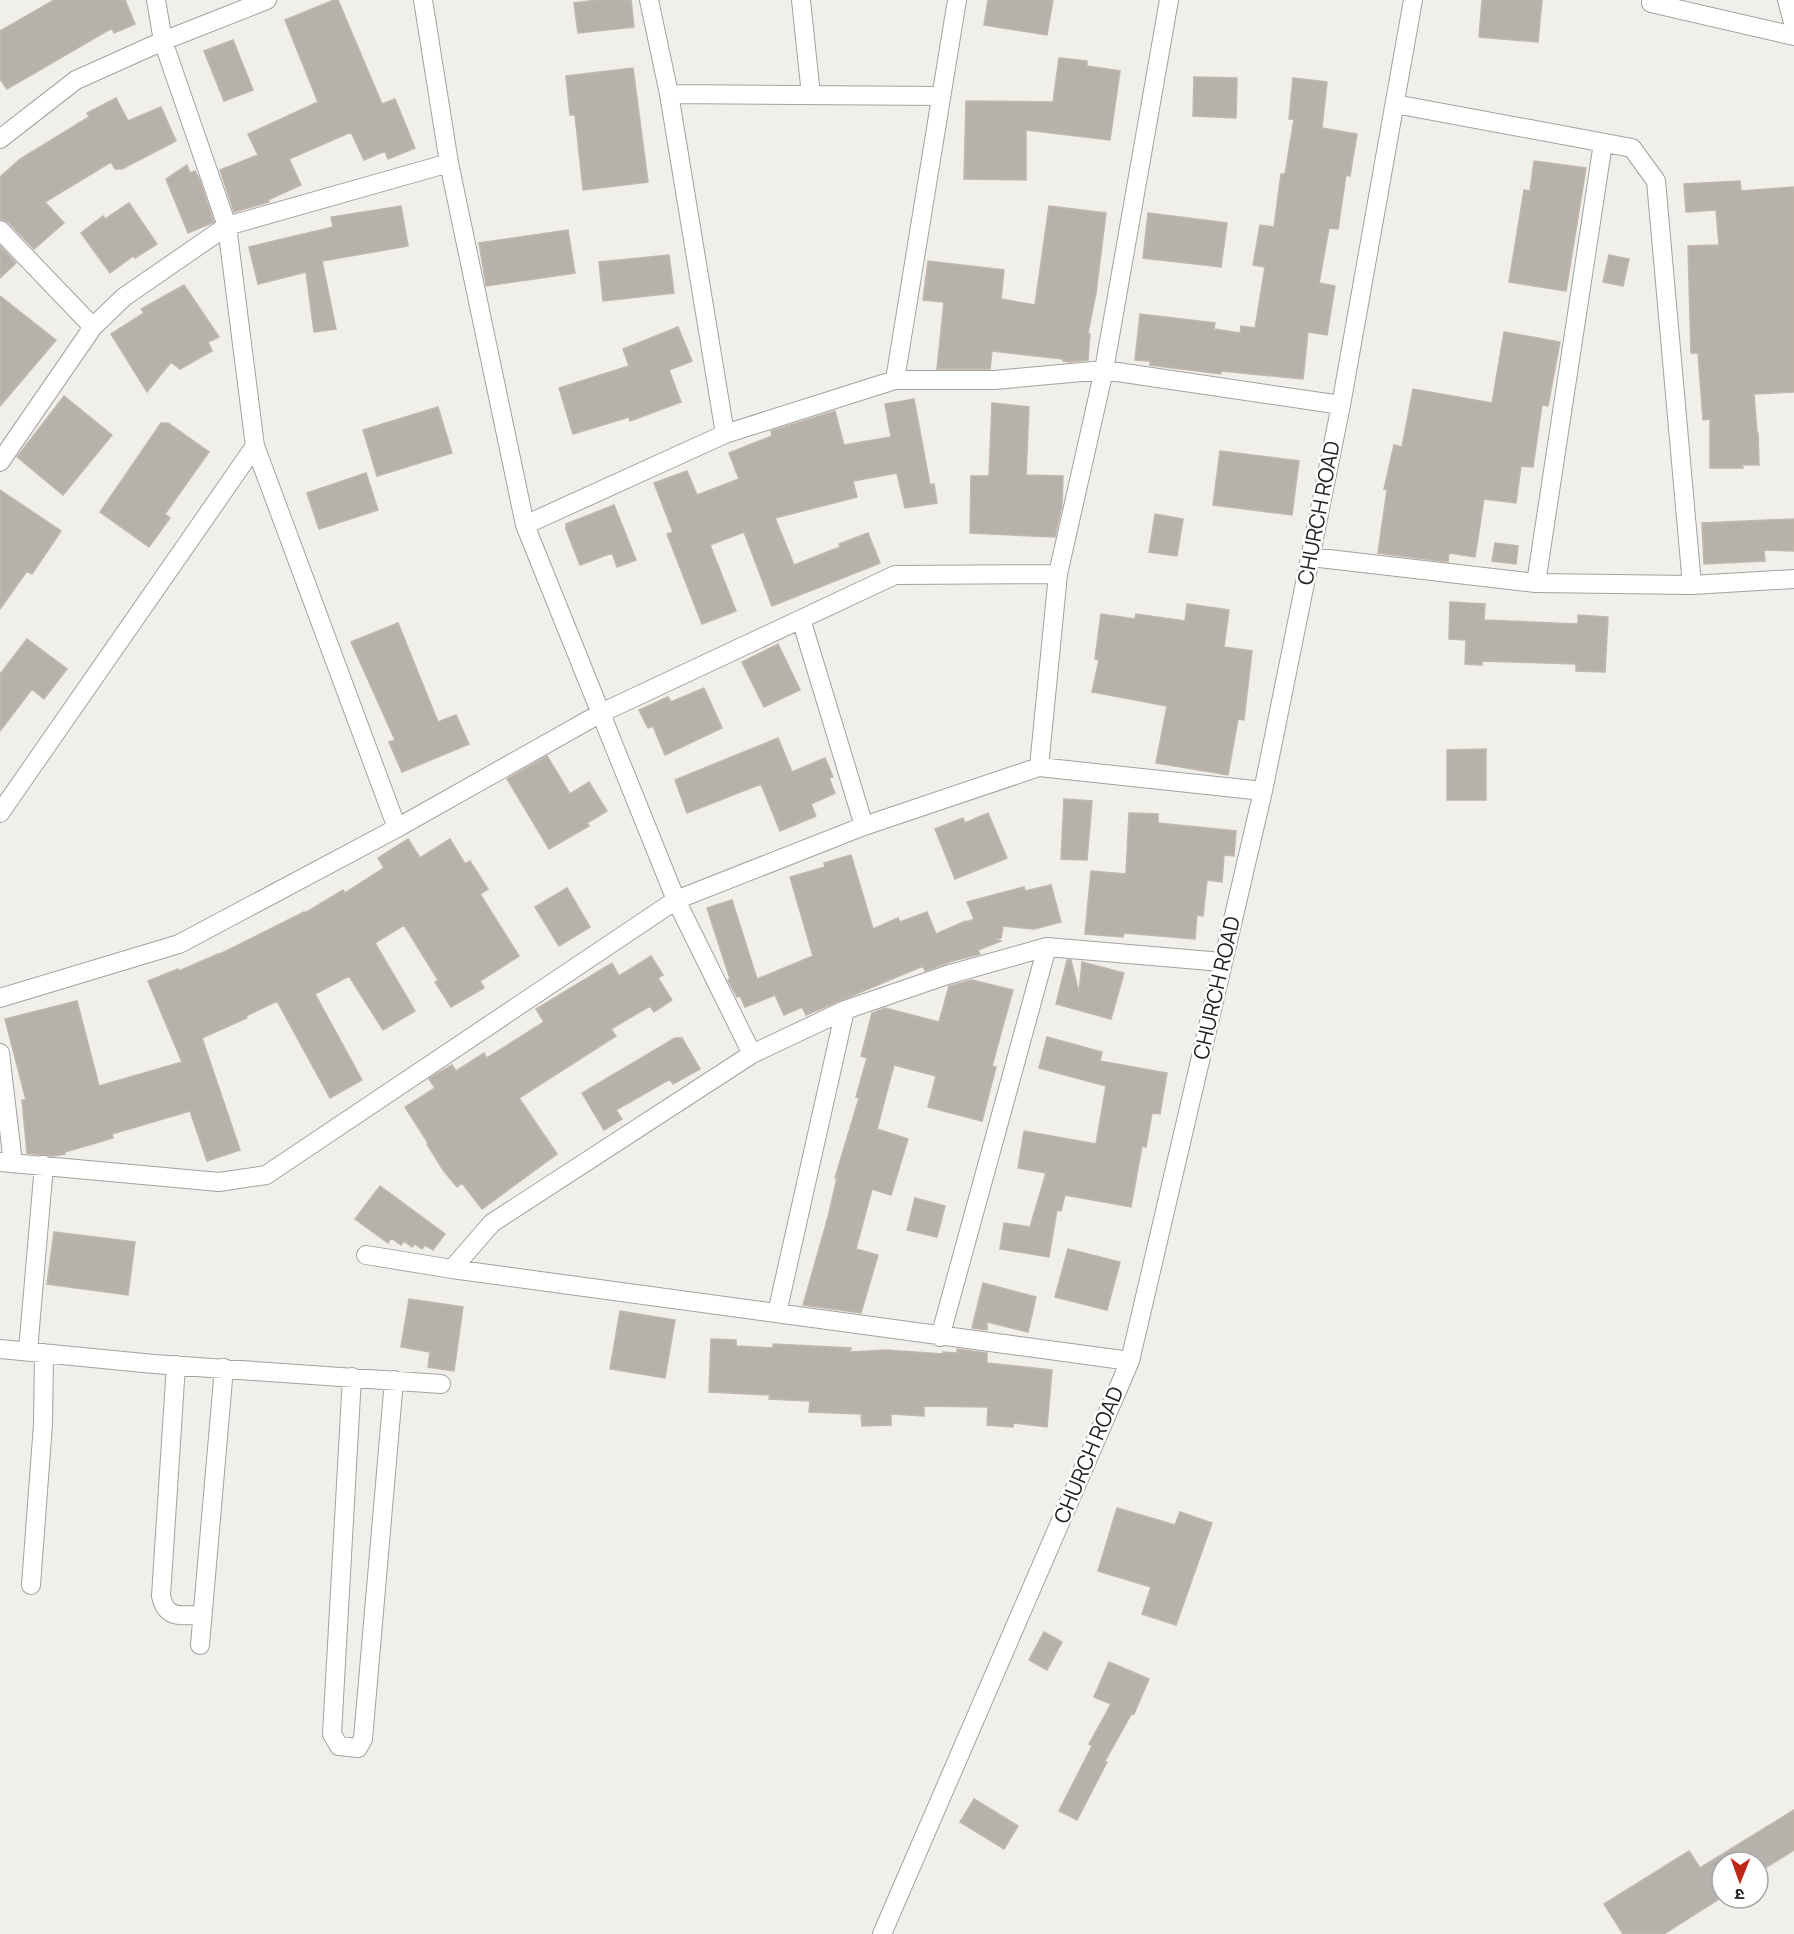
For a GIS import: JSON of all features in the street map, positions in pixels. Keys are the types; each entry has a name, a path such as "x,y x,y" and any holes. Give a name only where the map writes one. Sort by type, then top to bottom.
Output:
{"street":[{"path":"156,0 163,40 227,226 255,446 397,828"},
{"path":"0,139 76,80 163,40 267,0"},
{"path":"423,0 449,163 525,525 676,900 752,1054"},
{"path":"649,0 669,94 725,435"},
{"path":"801,0 811,95"},
{"path":"895,380 957,0"},
{"path":"1039,767 1058,574 1104,370 1169,0"},
{"name":"CHURCH ROAD","path":"882,1934 1130,1361 1263,791 1341,405 1413,0"},
{"path":"1787,0 1794,26"},
{"path":"1654,1 1794,36"},
{"path":"669,94 941,96"},
{"path":"1395,104 1632,148 1656,182 1692,585"},
{"path":"1536,583 1603,143"},
{"path":"0,462 93,327 124,297 227,226 449,163"},
{"path":"0,230 93,327"},
{"path":"525,525 725,435 895,380 995,380 1104,370 1341,405"},
{"path":"0,813 255,446"},
{"path":"1311,557 1536,583 1692,585 1794,579"},
{"path":"0,998 179,944 397,828 601,713 895,575 1058,574"},
{"path":"801,619 864,826"},
{"path":"0,1053 7,1163 219,1182 266,1175 676,900 864,826 1039,767 1263,791"},
{"path":"940,1336 1047,947"},
{"path":"452,1269 492,1223 752,1054 845,1010 947,975 1047,947 1222,962"},
{"path":"777,1313 845,1010"},
{"path":"31,1586 43,1424 36,1352 44,1165"},
{"path":"366,1255 452,1269 1130,1361"},
{"path":"0,1349 177,1365 441,1384"},
{"path":"177,1365 161,1596 163,1606 169,1612 176,1615 202,1615"},
{"path":"200,1645 224,1368"},
{"path":"352,1377 332,1734 339,1746 352,1749 358,1748 363,1739 394,1380"}],"building":[{"path":"54,0 125,0 135,24 114,33 112,28 7,89 0,79 0,31"},
{"path":"338,0 382,104 395,99 415,148 388,159 385,151 364,160 351,132 289,159 301,185 268,200 269,202 234,212 220,170 258,155 248,134 318,102 285,20"},
{"path":"596,0 631,0 634,27 578,33 574,3"},
{"path":"988,0 1053,0 1047,35 984,25"},
{"path":"1482,0 1542,0 1538,42 1479,37"},
{"path":"233,40 253,90 224,101 204,51"},
{"path":"1059,58 1087,61 1087,66 1120,71 1110,140 1026,130 1026,180 964,179 966,101 1053,102"},
{"path":"633,68 648,182 583,190 575,115 570,115 566,76"},
{"path":"1194,77 1237,78 1236,118 1193,116"},
{"path":"1293,78 1327,82 1322,128 1357,134 1350,176 1346,175 1338,229 1329,228 1319,283 1335,286 1327,335 1308,332 1303,379 1221,371 1221,374 1150,365 1150,361 1135,360 1140,314 1215,323 1214,329 1240,333 1241,326 1255,328 1265,267 1253,265 1260,225 1274,227 1281,174 1285,174 1294,119 1289,119"},
{"path":"116,98 128,121 161,107 176,141 122,169 115,169 111,162 45,202 64,223 34,249 8,222 0,219 0,177 20,159 89,117 87,113"},
{"path":"1534,161 1586,168 1566,291 1509,282 1524,190 1530,191"},
{"path":"187,165 190,173 195,171 199,178 214,222 188,233 166,179"},
{"path":"1740,181 1741,191 1794,187 1794,392 1754,394 1759,465 1742,465 1743,468 1710,468 1710,419 1703,420 1698,353 1691,353 1688,246 1719,245 1716,210 1686,212 1684,184"},
{"path":"129,203 157,244 135,258 133,256 110,273 81,233 103,216 105,219"},
{"path":"401,206 408,246 322,261 336,329 314,332 306,272 258,284 249,247 333,227 331,217"},
{"path":"1049,206 1106,213 1096,293 1088,333 1090,334 1088,360 1069,362 1063,359 992,351 990,369 937,369 944,302 923,300 928,261 1004,270 1001,299 1035,305"},
{"path":"1148,213 1227,223 1221,267 1143,258"},
{"path":"568,230 575,273 486,286 479,243"},
{"path":"0,246 16,263 0,278"},
{"path":"669,255 674,293 603,301 599,262"},
{"path":"1609,255 1629,259 1623,286 1603,282"},
{"path":"184,285 219,337 208,342 212,351 180,369 171,362 147,392 111,334 144,313 141,309"},
{"path":"0,296 56,340 0,406"},
{"path":"678,327 692,361 669,370 681,402 630,421 629,417 573,434 559,388 629,366 623,349"},
{"path":"1504,332 1560,342 1548,406 1542,405 1533,467 1521,466 1516,503 1484,499 1475,557 1449,553 1448,562 1378,553 1387,490 1384,489 1394,445 1402,447 1413,389 1492,403"},
{"path":"64,396 112,435 63,495 17,457"},
{"path":"914,399 930,485 934,484 937,503 905,508 897,473 853,481 857,497 775,518 794,565 868,533 880,563 772,606 744,532 710,545 736,611 702,624 667,534 673,532 654,483 687,471 697,495 739,479 729,453 772,436 771,431 835,411 844,445 891,437 885,404"},
{"path":"992,403 1029,407 1026,475 1063,476 1062,505 1055,537 970,533 971,476 989,476"},
{"path":"438,407 452,453 377,476 363,430"},
{"path":"161,423 168,423 209,452 165,514 170,518 149,547 100,512"},
{"path":"1220,451 1299,461 1292,515 1213,505"},
{"path":"366,473 378,510 319,529 307,493"},
{"path":"0,490 61,531 32,574 27,571 0,609"},
{"path":"614,505 636,560 617,567 612,553 580,565 566,524"},
{"path":"1155,514 1183,519 1177,556 1149,552"},
{"path":"1794,519 1794,551 1764,550 1765,561 1704,564 1702,523"},
{"path":"1495,543 1518,546 1516,564 1492,561"},
{"path":"1450,602 1485,604 1484,620 1578,624 1578,615 1608,617 1605,672 1576,671 1576,664 1482,661 1482,665 1465,664 1466,640 1449,639"},
{"path":"1187,604 1229,610 1224,647 1252,651 1244,720 1238,719 1228,775 1156,763 1167,706 1092,692 1099,660 1095,659 1101,614 1135,619 1136,614 1185,621"},
{"path":"398,623 438,722 456,715 469,744 402,772 389,742 395,740 351,642"},
{"path":"27,639 67,669 44,699 32,689 0,731 0,674"},
{"path":"778,644 800,690 764,707 742,662"},
{"path":"704,688 722,728 665,755 653,726 648,728 639,710 668,697 671,702"},
{"path":"778,738 792,772 825,758 833,777 829,778 835,793 811,804 816,816 780,831 761,784 687,813 675,780"},
{"path":"1486,749 1486,800 1447,800 1447,750"},
{"path":"547,756 570,794 589,782 607,811 587,823 589,826 549,849 507,779"},
{"path":"1064,799 1092,801 1087,860 1061,859"},
{"path":"988,813 1007,858 955,879 935,829 963,818 965,823"},
{"path":"1129,813 1158,814 1158,823 1236,831 1234,856 1224,855 1222,882 1207,880 1203,916 1197,915 1195,939 1124,933 1123,937 1085,934 1091,871 1126,874"},
{"path":"408,839 420,858 450,839 465,864 470,861 488,889 480,894 519,956 480,981 484,988 451,1007 435,982 438,980 404,925 375,943 415,1011 383,1030 349,976 315,994 362,1080 330,1098 277,1001 246,1016 247,1018 202,1038 240,1150 207,1161 190,1111 112,1134 113,1138 65,1152 65,1154 53,1156 27,1153 22,1100 26,1100 5,1019 77,1001 99,1086 182,1062 148,981 218,955 305,913 343,890 345,893 384,868 378,858"},
{"path":"851,855 873,929 898,918 900,922 927,912 936,934 974,919 967,902 1024,887 1025,891 1051,885 1061,922 1034,929 1003,926 1001,938 995,939 1001,941 978,950 980,954 925,971 923,966 806,1015 802,1007 784,1015 775,995 745,1007 728,980 730,979 707,908 732,900 757,979 813,956 790,877 825,867 824,863"},
{"path":"567,888 590,927 559,946 535,907"},
{"path":"651,956 663,975 658,978 672,1000 654,1012 650,1006 611,1029 616,1036 519,1098 557,1154 482,1209 462,1183 457,1187 443,1170 405,1107 435,1088 429,1079 435,1075 452,1065 456,1071 484,1053 487,1058 544,1022 536,1009 612,963 619,976"},
{"path":"1067,960 1071,960 1079,993 1082,962 1124,973 1111,1019 1056,1004"},
{"path":"972,980 1013,990 992,1066 996,1067 982,1121 928,1107 936,1076 894,1065 877,1129 908,1139 891,1195 872,1189 856,1249 878,1255 861,1313 803,1305 828,1217 837,1178 835,1178 859,1098 856,1097 867,1058 861,1056 872,1013 885,1008 939,1022 949,986"},
{"path":"1047,1037 1102,1052 1100,1061 1167,1073 1160,1114 1152,1113 1146,1147 1142,1146 1131,1207 1065,1195 1061,1211 1057,1210 1049,1257 1000,1249 1004,1223 1030,1227 1046,1173 1018,1168 1024,1131 1096,1144 1106,1086 1039,1068"},
{"path":"675,1038 682,1038 700,1069 673,1084 670,1079 616,1110 622,1119 604,1130 582,1093"},
{"path":"380,1186 445,1234 433,1250 425,1245 422,1249 415,1244 412,1247 404,1241 401,1245 391,1238 388,1243 355,1219"},
{"path":"915,1198 945,1206 937,1237 907,1230"},
{"path":"54,1232 135,1242 128,1295 47,1284"},
{"path":"1068,1249 1120,1262 1107,1310 1055,1297"},
{"path":"983,1283 1036,1297 1028,1332 987,1322 987,1330 972,1328"},
{"path":"409,1299 463,1307 454,1371 428,1367 430,1352 401,1347"},
{"path":"620,1311 675,1320 665,1378 610,1369"},
{"path":"711,1339 736,1340 736,1346 773,1348 773,1344 851,1348 850,1352 886,1350 943,1354 943,1352 957,1353 957,1349 987,1353 987,1363 1052,1370 1047,1427 1013,1423 1013,1427 987,1425 988,1407 924,1406 924,1416 891,1414 891,1425 862,1426 861,1414 809,1412 810,1401 769,1399 770,1395 709,1392"},
{"path":"1117,1508 1175,1525 1180,1512 1212,1523 1176,1625 1142,1614 1151,1587 1098,1571"},
{"path":"1044,1632 1062,1642 1047,1670 1029,1660"},
{"path":"1109,1662 1149,1679 1134,1714 1132,1713 1105,1761 1107,1762 1077,1820 1059,1811 1092,1746 1089,1744 1111,1704 1094,1697"},
{"path":"974,1799 1018,1826 1004,1849 960,1822"},
{"path":"1794,1810 1794,1850 1770,1865 1770,1850 1729,1850"},
{"path":"1689,1851 1700,1868 1710,1862 1710,1905 1664,1934 1623,1934 1604,1904"}]}
